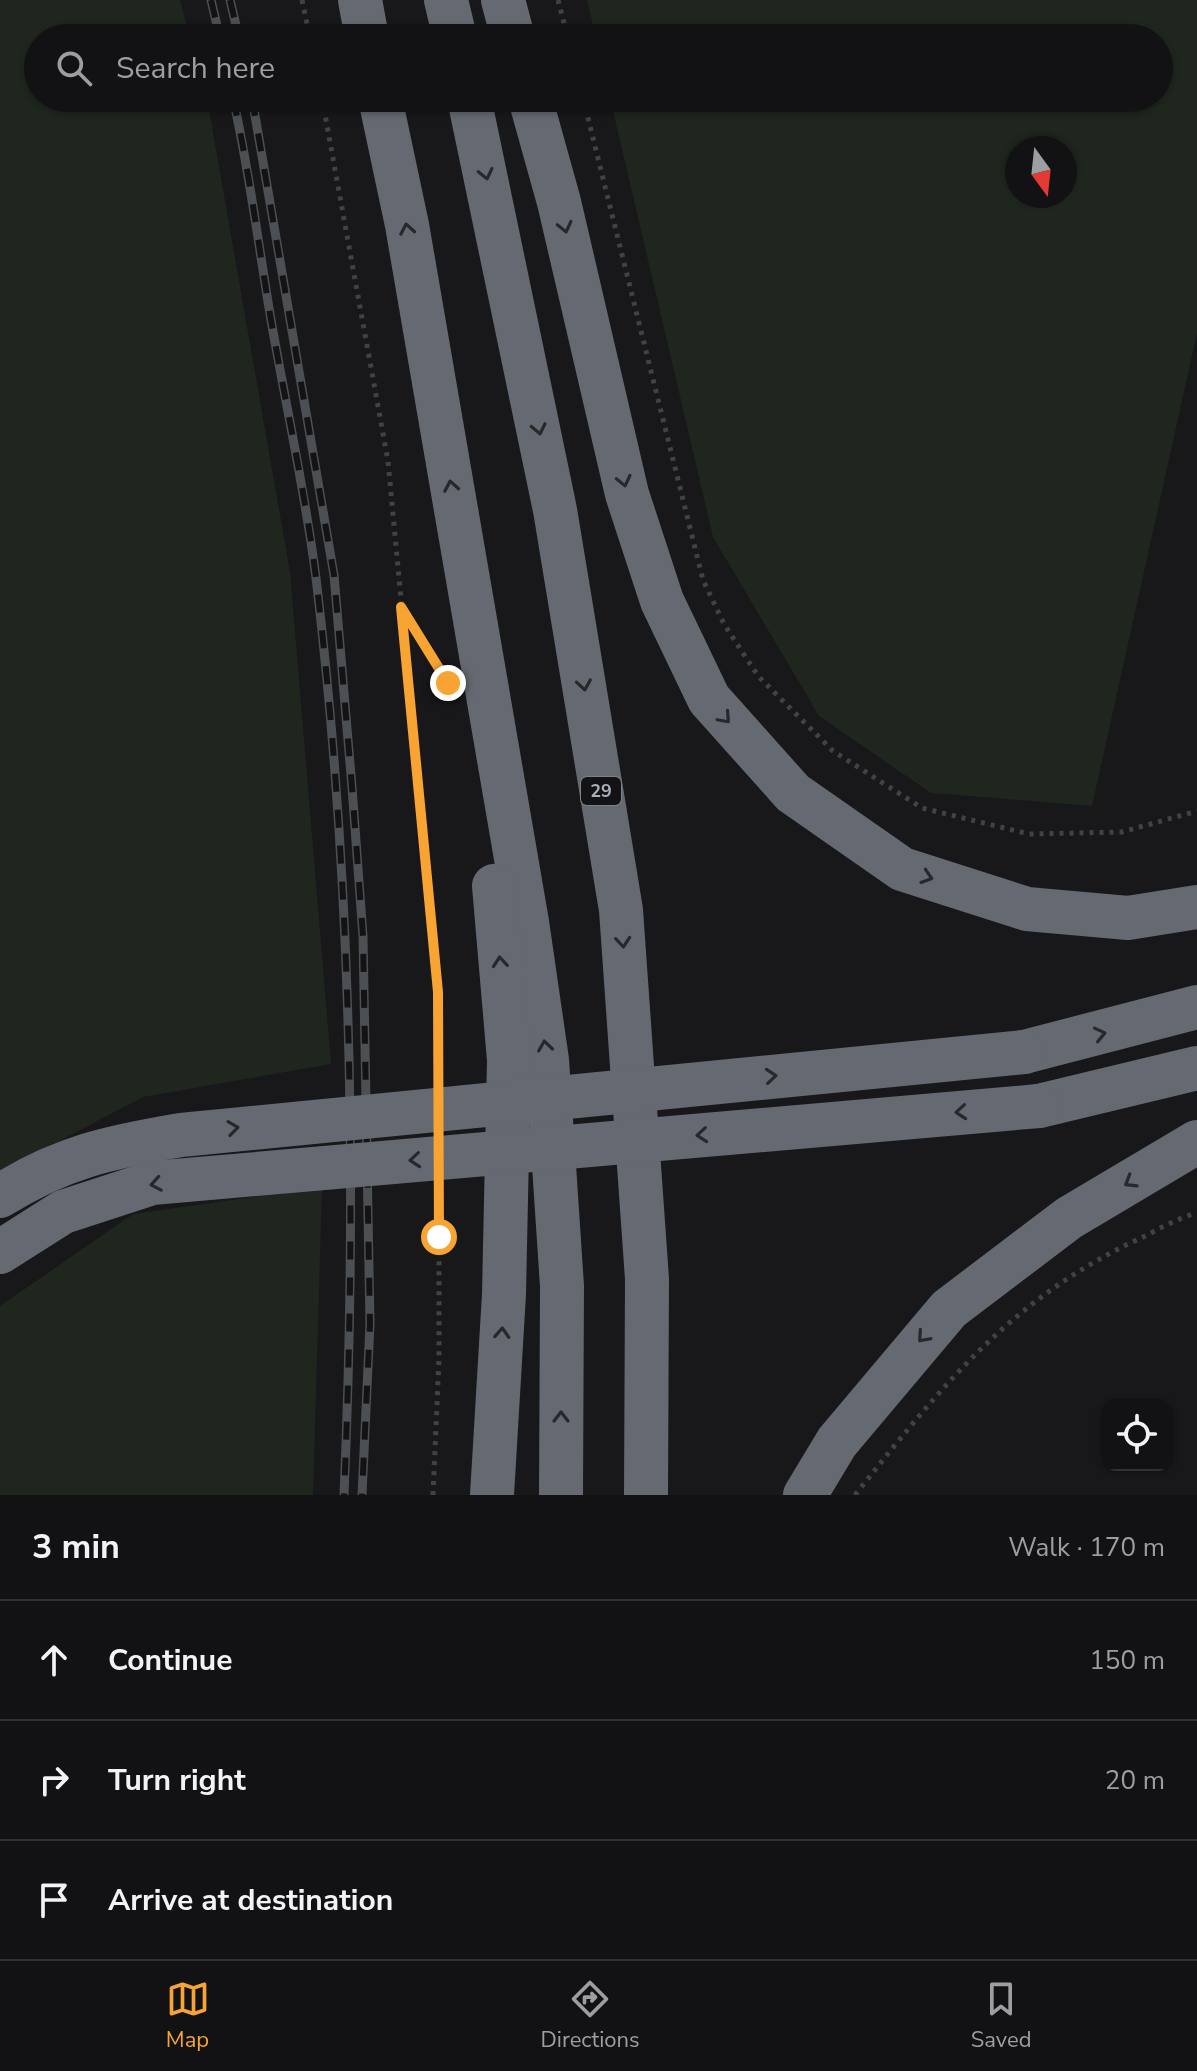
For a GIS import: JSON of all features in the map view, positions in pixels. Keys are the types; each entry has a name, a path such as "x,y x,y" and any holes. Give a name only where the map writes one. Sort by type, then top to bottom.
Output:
{"highway":[{"path":"360,0 364,24"},
{"path":"446,0 452,24"},
{"path":"503,0 509,24"},
{"path":"383,112 407,225 524,907 547,1060 562,1286 561,1495"},
{"name":"29","path":"472,112 555,510 621,910 647,1279 646,1495"},
{"path":"534,112 559,202 627,494 662,601 709,699 793,793 902,869 1027,909 1128,918 1197,907"},
{"path":"458,533 509,1060 504,1294 492,1495"},
{"path":"0,1196 41,1170 115,1146 181,1135 1024,1052 1197,1007"},
{"path":"0,1252 63,1212 152,1183 1039,1106 1197,1068"},
{"path":"805,1495 837,1442 949,1309 1069,1218 1197,1142"}],"path":[{"path":"302,0 307,24"},
{"path":"558,0 564,24"},
{"path":"325,112 388,461 438,992 438,1088"},
{"path":"586,112 703,580 724,624 758,676 833,751 922,808 1029,834 1122,832 1197,811"},
{"path":"401,607 479,733"},
{"path":"433,1495 439,1359 439,1184"},
{"path":"855,1495 982,1344 1050,1289 1107,1254 1197,1213"}],"shaded area":[{"path":"0,0 180,0 186,24 24,24 24,112 209,112 290,572 331,1064 143,1097 0,1172"},
{"path":"587,0 1197,0 1197,333 1092,806 931,793 819,716 713,537 613,112 1173,112 1173,24 593,24"},
{"path":"322,1187 313,1495 0,1495 0,1306 133,1214"}],"railway":[{"path":"211,0 217,24"},
{"path":"230,0 236,24"},
{"path":"236,112 316,578 337,806 344,921 350,1152 344,1495"},
{"path":"254,112 334,575 352,787 363,936 370,1324 362,1495"}],"route":[{"path":"439,1237 438,992 401,607 448,683"}]}
